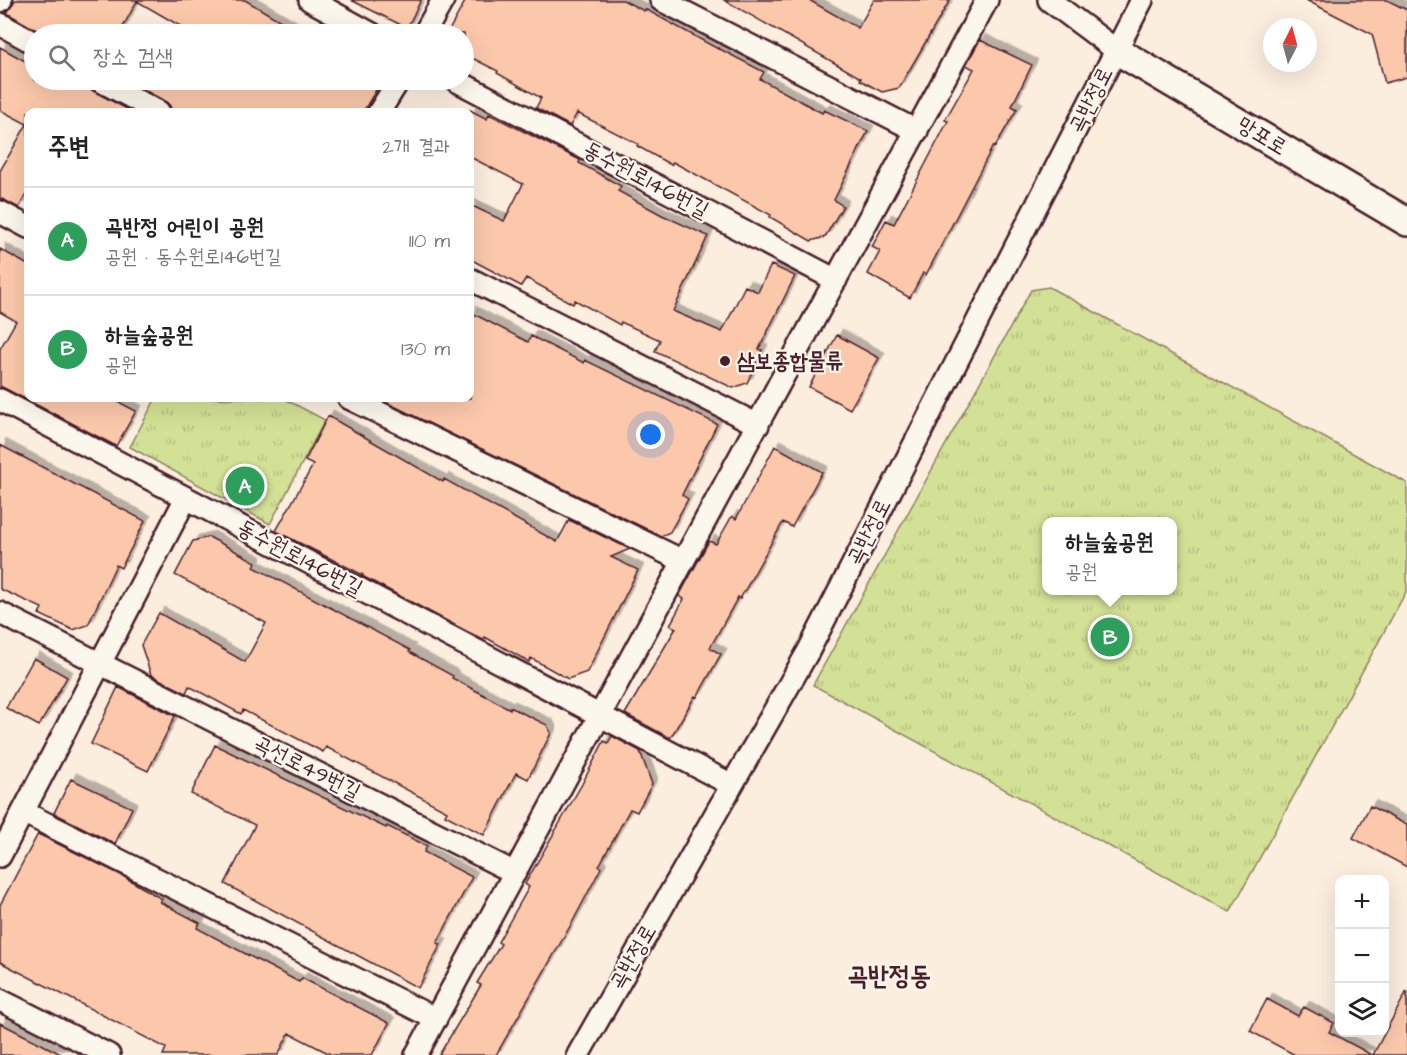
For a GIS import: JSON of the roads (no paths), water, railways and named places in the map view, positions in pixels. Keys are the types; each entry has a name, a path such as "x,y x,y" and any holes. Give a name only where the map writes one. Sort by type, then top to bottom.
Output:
{"street":[{"path":"310,0 354,24"},
{"path":"430,24 443,0"},
{"path":"661,0 917,131"},
{"path":"416,1055 987,0"},
{"path":"1049,0 1116,50"},
{"name":"곡반정로","path":"578,1055 809,650 1142,0"},
{"path":"0,24 24,37"},
{"name":"망포로","path":"1116,50 1407,222"},
{"path":"118,90 152,108"},
{"path":"382,108 393,90"},
{"name":"동수원로146번길","path":"474,90 836,280"},
{"path":"0,212 24,225"},
{"path":"474,281 758,425"},
{"name":"동수원로146번길","path":"0,400 732,785"},
{"path":"357,402 682,561"},
{"path":"0,856 186,498"},
{"name":"곡선로49번길","path":"0,613 515,873"},
{"path":"23,813 436,1019"},
{"path":"0,1000 109,1055"}],"place":[{"name":"삼보종합물류","path":"725,361"},
{"name":"곡반정 어린이 공원","path":"245,486"},
{"name":"하늘숲공원","path":"1110,637"}],"district":[{"name":"곡반정동","path":"889,976"}]}
